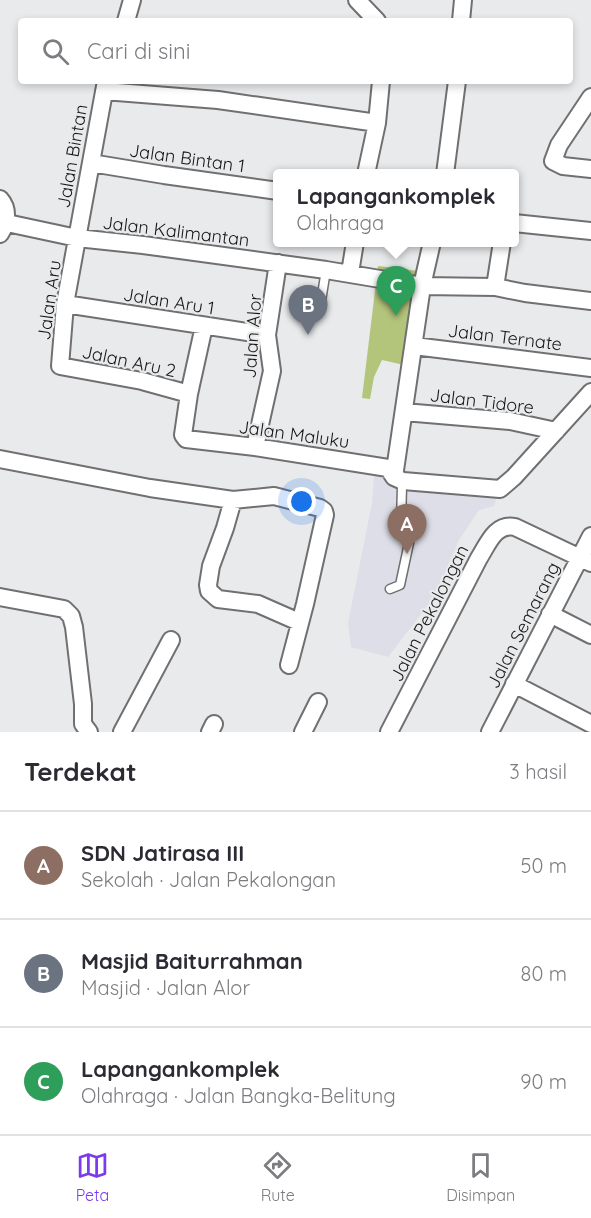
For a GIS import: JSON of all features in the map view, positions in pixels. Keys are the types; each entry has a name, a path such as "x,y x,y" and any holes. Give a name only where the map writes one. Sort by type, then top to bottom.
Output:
{"street":[{"path":"127,18 132,0"},
{"path":"357,0 374,18"},
{"path":"461,18 463,0"},
{"path":"367,169 377,123 381,84"},
{"path":"446,169 457,84"},
{"path":"105,86 377,123"},
{"name":"Jalan Bintan","path":"78,238 105,86"},
{"path":"591,97 554,156 556,164 591,168"},
{"name":"Jalan Bintan 1","path":"91,163 273,190"},
{"path":"0,199 4,204 3,229"},
{"path":"519,224 591,231"},
{"name":"Jalan Kalimantan","path":"3,229 278,263 422,285 495,287 591,301"},
{"name":"Jalan Aru","path":"60,366 65,304 78,238"},
{"path":"350,273 354,247"},
{"path":"394,477 422,285 431,247"},
{"path":"495,287 501,247"},
{"name":"Jalan Alor","path":"255,447 272,371 267,335 278,263"},
{"name":"Jalan Aru 1","path":"65,304 267,335"},
{"name":"Jalan Maluku","path":"204,326 189,394 183,435 186,439 255,447 388,468 394,477 403,482 500,489 506,486 556,431"},
{"name":"Jalan Ternate","path":"414,346 591,368"},
{"name":"Jalan Aru 2","path":"60,366 142,381 189,394"},
{"path":"556,431 591,392"},
{"name":"Jalan Tidore","path":"404,412 510,421 556,431"},
{"path":"0,459 150,489 233,500 274,496 320,508 324,511 312,574 289,665"},
{"path":"233,500 211,567 209,591 218,599 258,604 300,622"},
{"name":"Jalan Pekalongan","path":"389,732 489,541 501,528 515,527 585,560"},
{"name":"Jalan Semarang","path":"490,732 550,614 585,560 591,536"},
{"path":"0,597 64,609 71,616 78,657 83,724 89,732"},
{"path":"550,614 591,635"},
{"path":"122,732 171,639"},
{"path":"514,684 591,724"},
{"path":"303,732 318,702"}],"lane":[{"path":"320,307 326,270"},
{"path":"390,589 400,585 409,543 401,523 402,486 394,477"}],"shaded area":[{"path":"375,464 402,470 502,481 494,506 479,510 459,540 435,596 388,657 351,647 348,623 372,503"}],"green space":[{"path":"378,266 427,272 413,367 382,360 374,377 370,399 362,398"}],"place":[{"name":"Lapangankomplek","path":"396,316"},
{"name":"Masjid Baiturrahman","path":"308,335"},
{"name":"SDN Jatirasa III","path":"407,554"}]}
